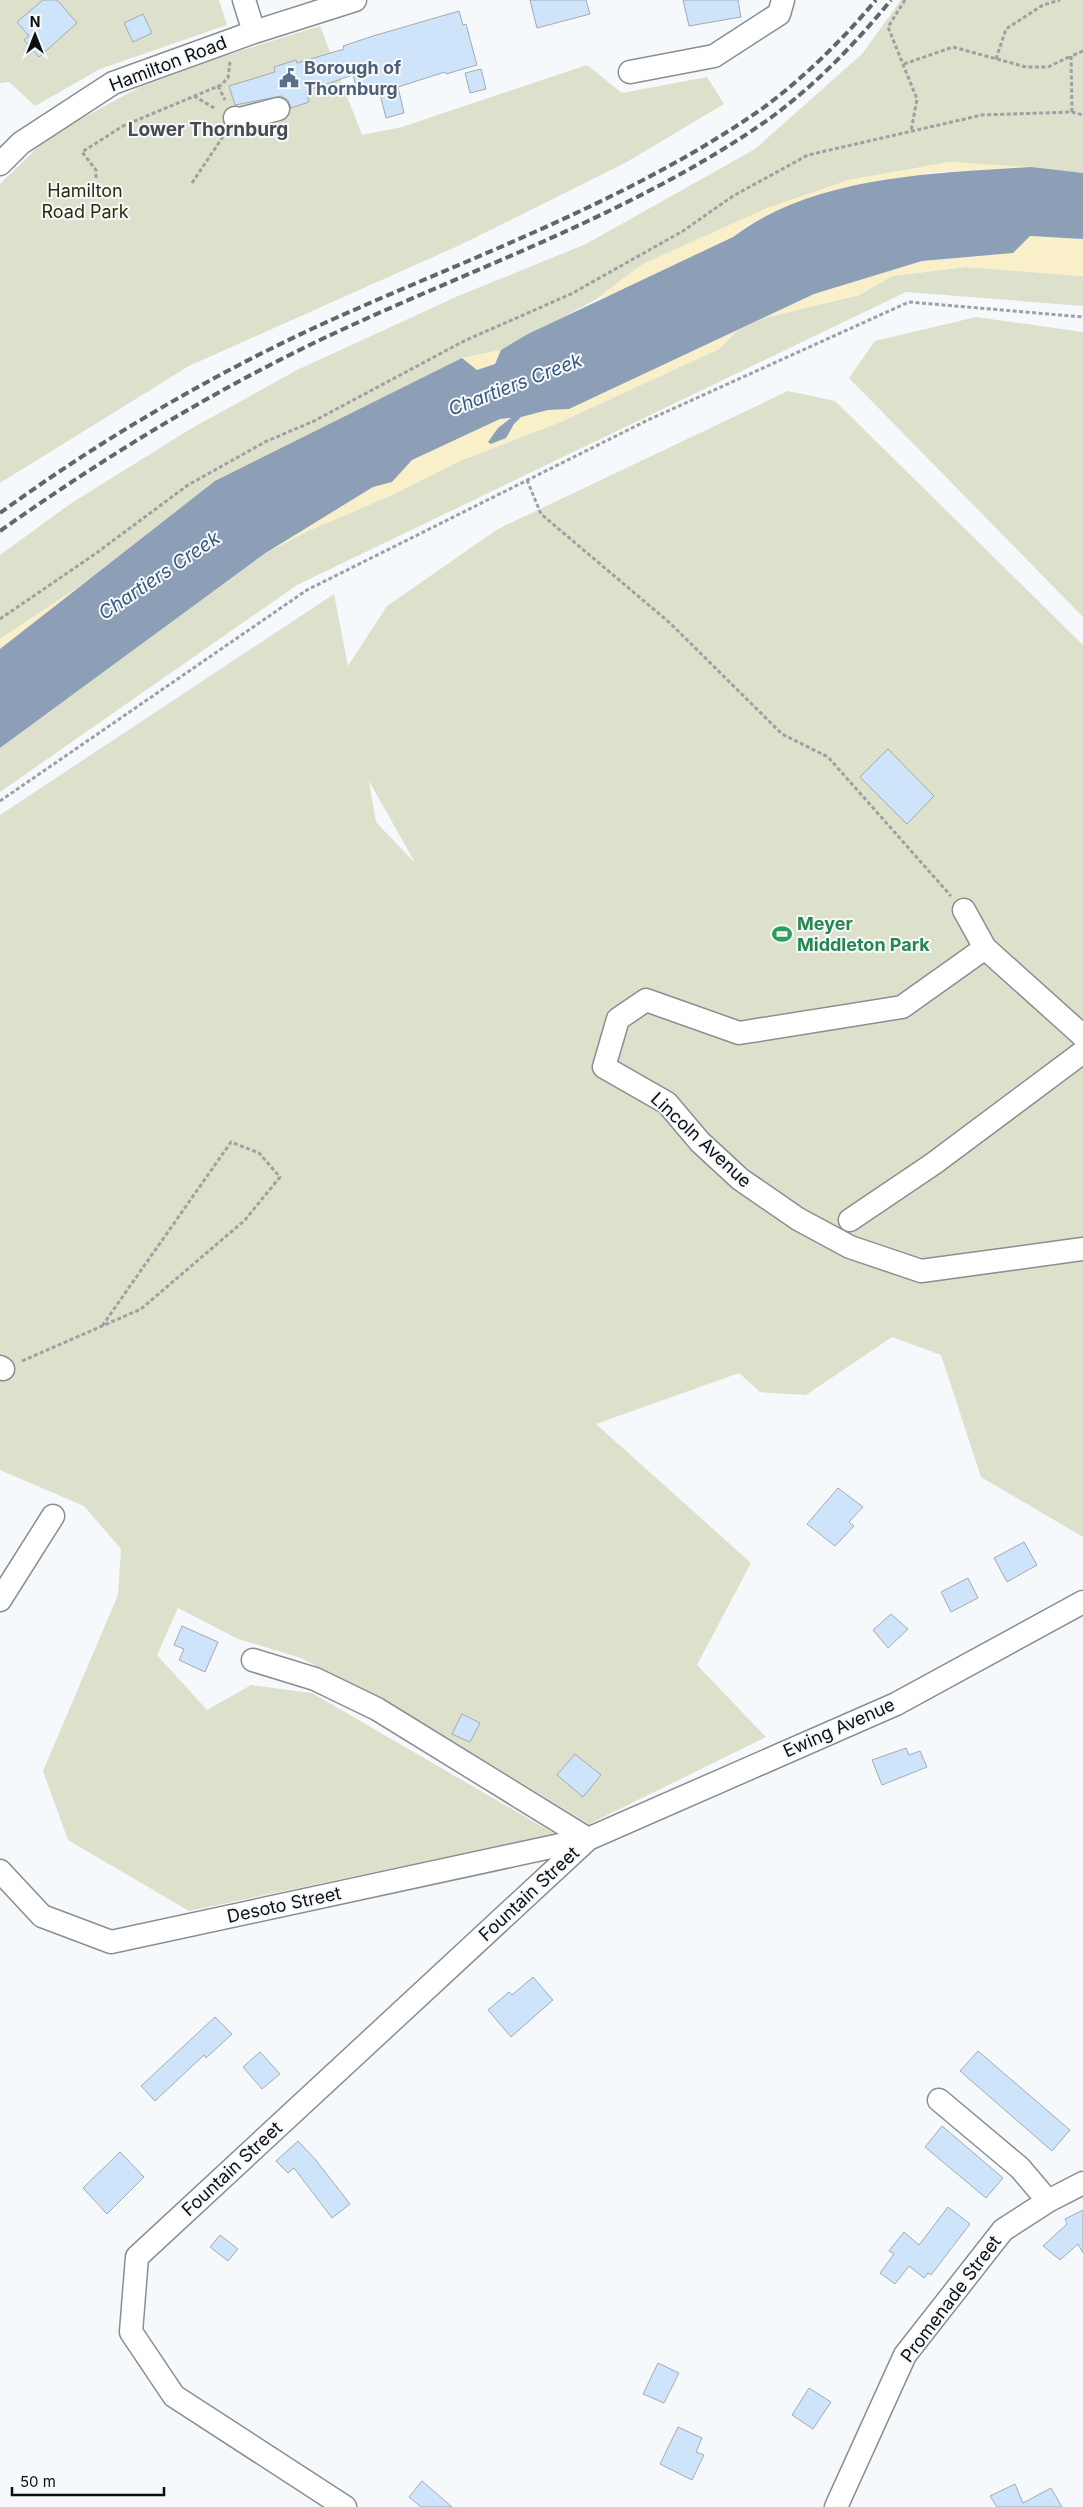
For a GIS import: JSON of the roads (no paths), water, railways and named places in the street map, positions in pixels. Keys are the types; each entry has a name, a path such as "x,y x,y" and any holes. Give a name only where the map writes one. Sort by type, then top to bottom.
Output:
{"street":[{"path":"244,0 254,32"},
{"name":"Hamilton Road","path":"0,164 21,143 113,83 254,32 355,0"},
{"path":"630,72 714,56 779,14 783,0"},
{"path":"231,107 240,120 278,109"},
{"path":"964,910 985,948 1083,1036"},
{"name":"Lincoln Avenue","path":"985,948 902,1007 739,1033 646,1000 618,1019 604,1067 667,1103 700,1142 740,1179 798,1219 850,1247 921,1271 1083,1249"},
{"path":"850,1220 933,1164 1083,1052"},
{"path":"798,1219 857,1220 864,1252"},
{"path":"0,1600 53,1516"},
{"name":"Ewing Avenue","path":"588,1839 896,1704 1083,1602"},
{"path":"253,1660 315,1679 377,1709 588,1839"},
{"name":"Desoto Street","path":"0,1871 42,1916 111,1942 588,1839"},
{"name":"Fountain Street","path":"345,2507 174,2396 131,2332 137,2257 588,1839"},
{"path":"939,2100 1020,2168 1048,2202"},
{"name":"Promenade Street","path":"836,2507 905,2355 1002,2230 1083,2183"}],"water":[{"name":"Chartiers Creek","path":"1031,167 1083,173 1083,239 1030,236 1013,253 922,261 814,294 569,409 548,410 521,417 514,424 506,438 491,444 488,442 498,428 511,418 500,419 412,460 392,482 373,487 264,554 0,748 0,649 215,481 462,358 477,370 495,364 501,350 528,334 733,237 765,217 800,201 876,181 955,172"}],"railway":[{"path":"0,513 37,486 115,436 235,367 318,326 589,207 642,181 694,152 744,121 797,81 830,50 876,0"},
{"path":"0,531 78,478 156,429 277,361 374,315 593,219 699,163 750,132 808,88 843,55 891,0"}],"place":[{"name":"Borough of Thornburg","path":"289,78"},
{"name":"Meyer Middleton Park","path":"782,934"}],"district":[{"name":"Lower Thornburg","path":"208,129"}],"park label":[{"name":"Hamilton Road Park","path":"85,201"}]}
